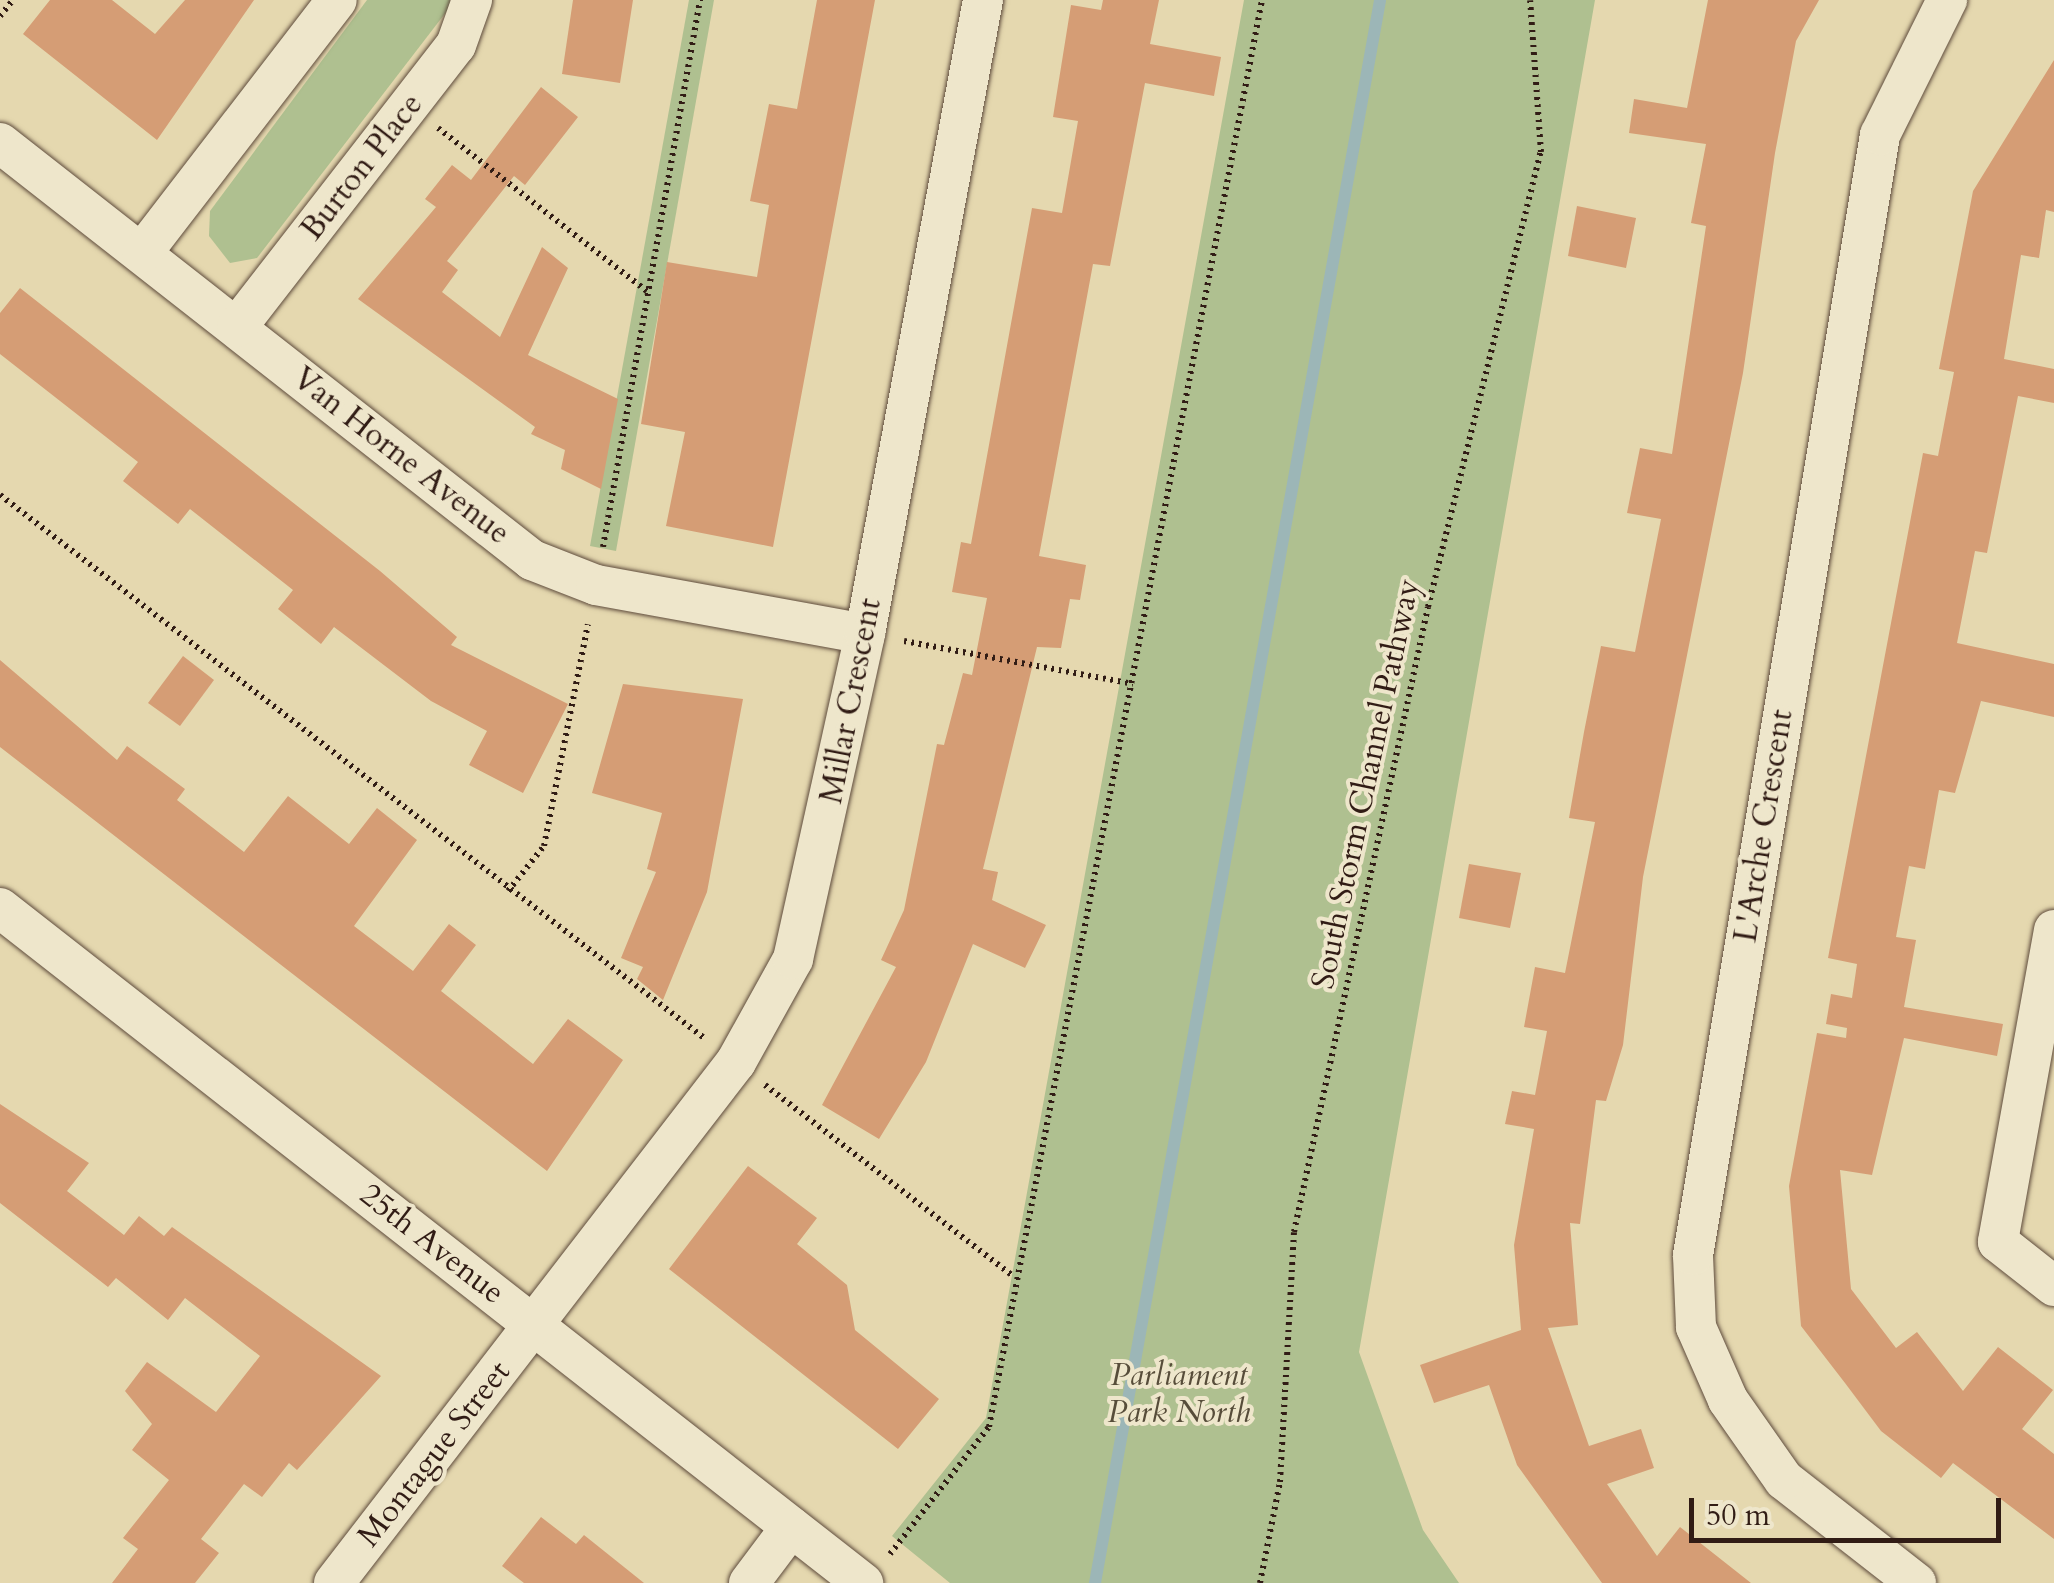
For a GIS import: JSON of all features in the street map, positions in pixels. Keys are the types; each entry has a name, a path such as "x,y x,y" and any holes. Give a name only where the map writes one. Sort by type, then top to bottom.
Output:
{"street":[{"path":"142,253 337,0"},
{"name":"Burton Place","path":"237,327 456,46 472,0"},
{"name":"Millar Crescent","path":"535,1324 736,1062 794,959 865,634 982,0"},
{"name":"L'Arche Crescent","path":"1916,1583 1784,1480 1728,1400 1696,1327 1693,1255 1880,135 1947,0"},
{"name":"Van Horne Avenue","path":"0,143 532,560 596,584 865,634"},
{"name":"25th Avenue","path":"0,908 792,1528 871,1575"},
{"path":"2054,930 1998,1242 2054,1286"},
{"name":"Montague Street","path":"334,1583 535,1324"},
{"path":"748,1583 792,1528"}],"path":[{"path":"0,16 13,0"},
{"path":"508,891 544,846 596,584 700,0"},
{"path":"871,1575 988,1427 1262,0"},
{"name":"South Storm Channel Pathway","path":"1260,1583 1280,1482 1294,1232 1428,607 1541,152 1530,0"},
{"path":"409,106 647,291"},
{"path":"0,495 1014,1278"},
{"path":"865,634 1133,684"}],"green space":[{"path":"367,0 450,0 450,7 257,258 230,263 209,236 210,211"},
{"path":"689,0 714,0 616,551 590,546"},
{"name":"Parliament Park North","path":"1244,0 1595,0 1359,1352 1423,1530 1459,1583 950,1583 892,1536 986,1418"}],"building":[{"path":"50,0 112,0 155,34 185,0 254,0 157,140 23,34"},
{"path":"573,0 633,0 620,83 562,74"},
{"path":"817,0 875,0 773,547 666,526 685,432 641,424 667,262 757,277 769,205 750,201 769,104 797,109"},
{"path":"1103,0 1159,0 1150,44 1221,57 1214,96 1145,83 1110,266 1093,264 1039,556 1086,565 1080,600 1070,599 1061,648 1037,647 983,869 998,872 992,900 1046,925 1025,968 973,944 926,1062 879,1139 822,1105 896,967 881,960 904,910 937,744 944,745 963,673 972,675 987,598 952,592 961,542 971,544 1032,208 1062,213 1078,121 1053,117 1071,5 1101,10"},
{"path":"1708,0 1819,0 1796,41 1775,153 1743,373 1643,877 1623,1045 1606,1101 1596,1100 1580,1224 1570,1223 1578,1325 1548,1328 1589,1446 1641,1429 1654,1468 1607,1484 1657,1556 1680,1527 1751,1583 1602,1583 1517,1465 1489,1385 1434,1403 1420,1365 1521,1330 1514,1245 1534,1129 1505,1124 1512,1091 1535,1095 1547,1031 1524,1027 1535,967 1565,973 1595,822 1569,818 1584,732 1601,646 1635,652 1661,519 1627,513 1640,448 1672,454 1706,226 1691,223 1706,144 1629,133 1634,99 1687,108"},
{"path":"2054,60 2054,212 2046,210 2039,258 2021,255 2004,359 2054,369 2054,403 2018,396 1987,553 1975,551 1957,643 2054,664 2054,717 1981,701 1955,793 1939,790 1925,869 1909,866 1896,937 1916,940 1904,1007 2003,1024 1997,1056 1904,1038 1872,1175 1840,1170 1851,1289 1896,1348 1917,1332 1963,1391 1998,1347 2053,1390 2022,1429 2054,1454 2054,1539 1953,1463 1941,1478 1881,1431 1801,1326 1789,1186 1817,1033 1846,1038 1847,1028 1826,1024 1831,994 1852,998 1857,964 1828,958 1923,453 1938,456 1954,372 1939,369 1973,191"},
{"path":"541,87 578,117 525,185 514,176 447,261 458,270 442,292 500,337 542,247 568,268 528,355 618,399 601,489 561,469 565,450 531,434 535,427 358,299 436,207 425,199 452,165 471,180"},
{"path":"1577,206 1636,218 1626,268 1568,256"},
{"path":"20,288 380,571 457,637 451,645 568,704 523,793 469,765 487,731 431,701 334,627 321,644 278,609 293,590 190,509 178,524 123,481 138,462 0,354 0,313"},
{"path":"183,656 214,680 180,726 148,703"},
{"path":"0,660 117,760 127,746 185,789 177,800 244,852 288,796 349,844 377,808 417,840 354,926 413,971 449,924 476,945 441,991 533,1064 568,1019 623,1060 547,1171 0,747"},
{"path":"623,684 743,699 707,892 663,1000 637,979 643,967 621,958 656,872 647,869 662,813 592,793"},
{"path":"1469,864 1521,873 1510,928 1459,918"},
{"path":"0,1104 89,1163 67,1191 124,1235 139,1216 164,1236 172,1227 381,1376 297,1470 289,1463 262,1497 244,1484 201,1539 219,1553 195,1583 112,1583 138,1549 123,1538 169,1480 132,1450 152,1424 125,1391 147,1362 216,1412 260,1356 185,1298 168,1320 116,1278 108,1287 0,1203"},
{"path":"748,1166 817,1218 797,1244 847,1285 855,1330 939,1399 898,1449 669,1269"},
{"path":"541,1517 576,1544 584,1535 644,1583 524,1583 502,1566"}],"waterway":[{"path":"1095,1583 1380,0"}]}
